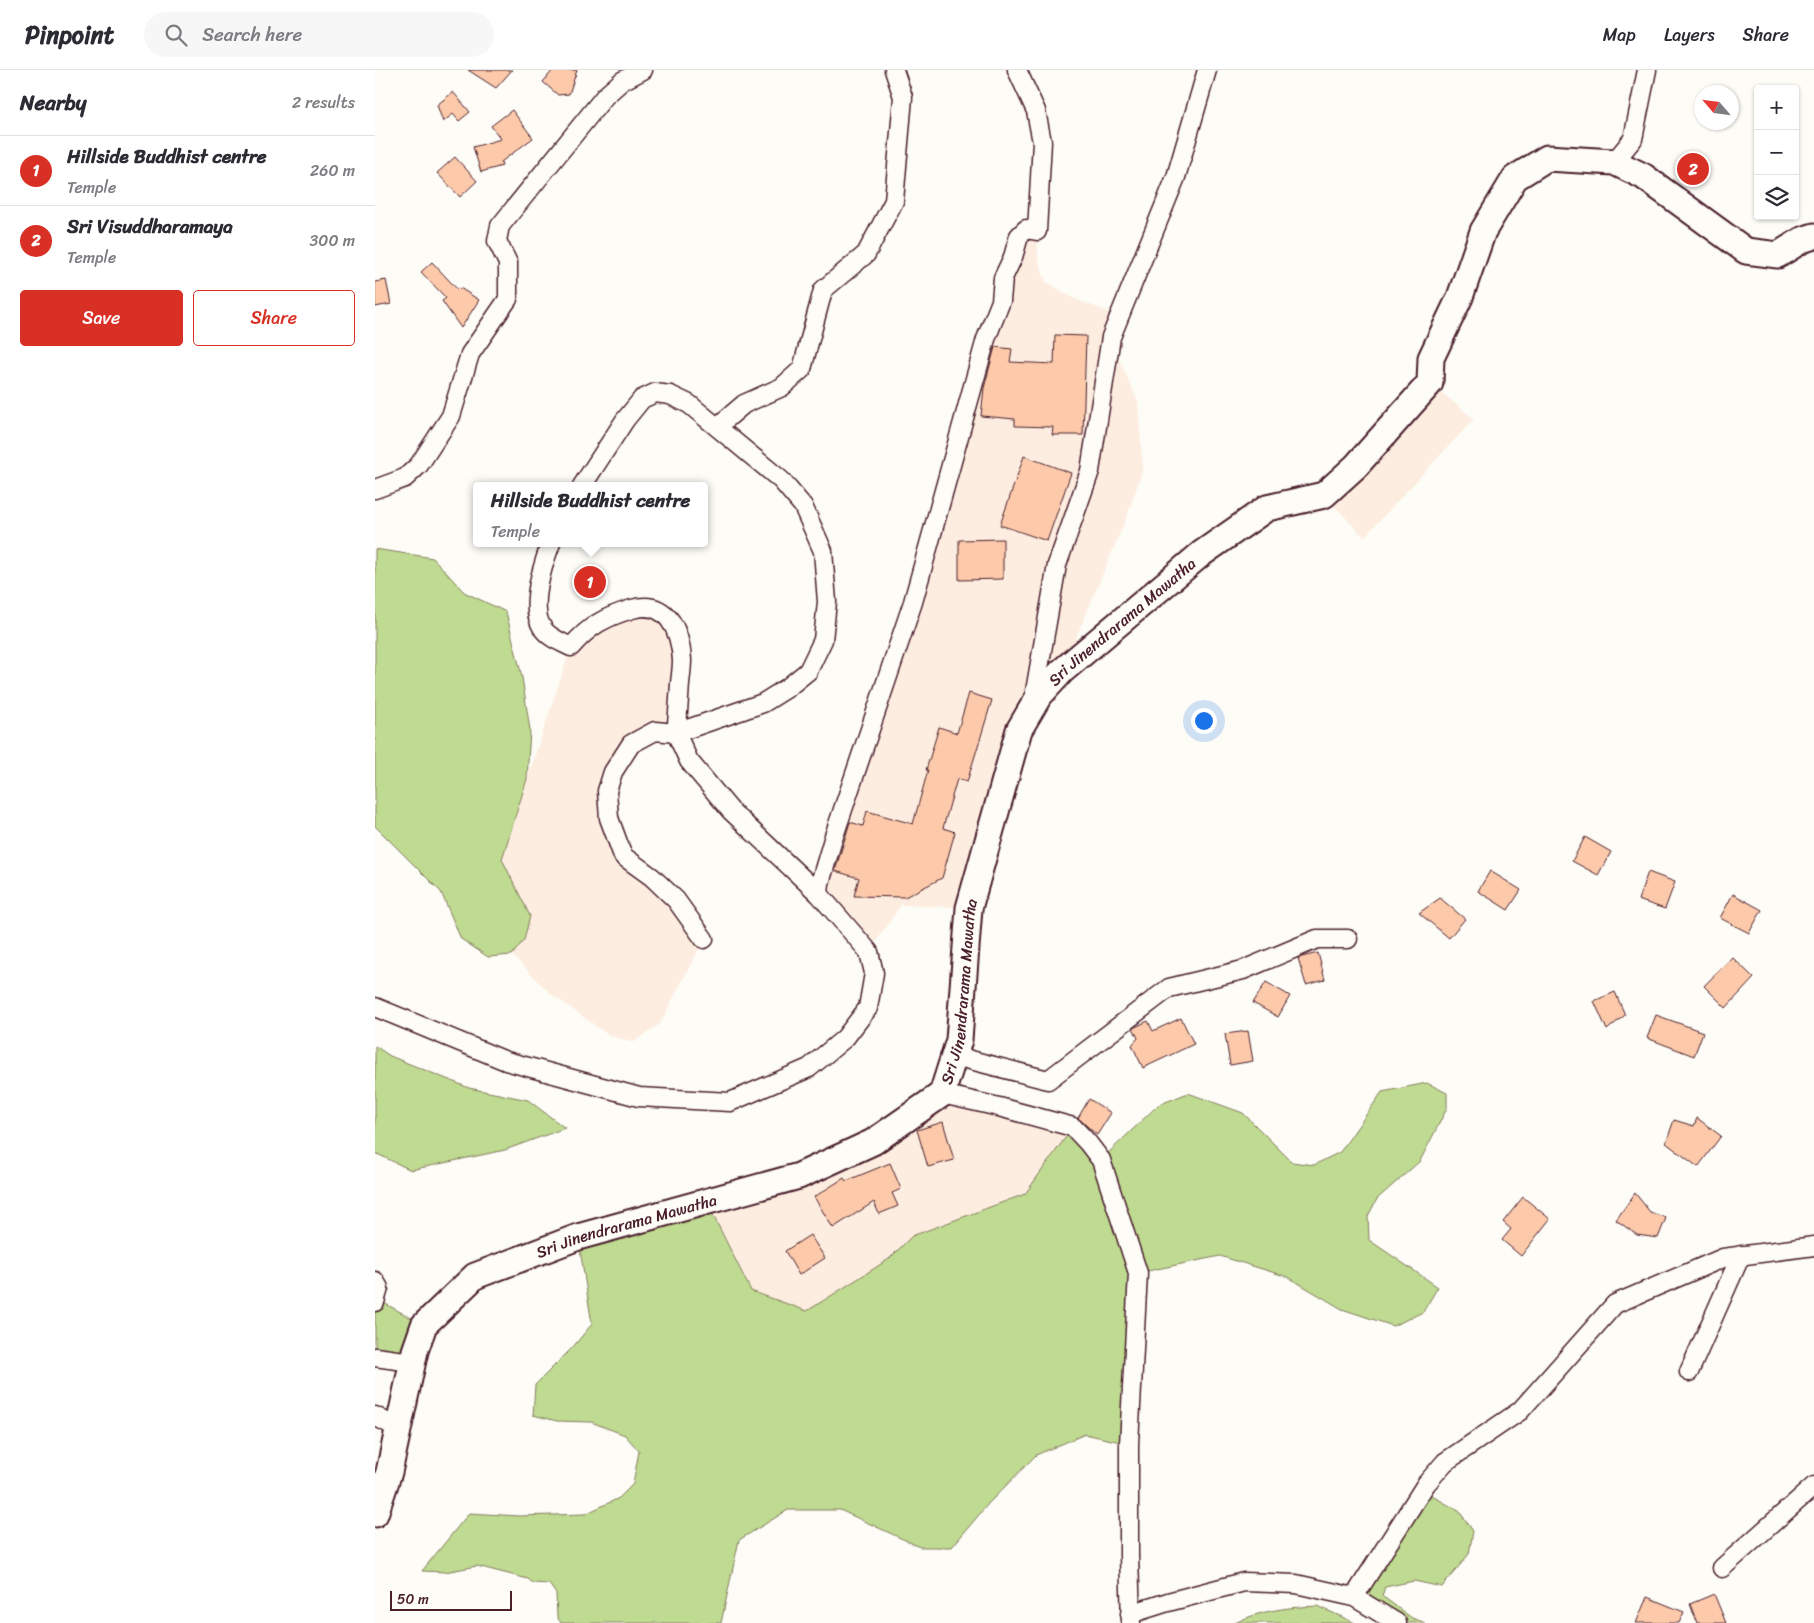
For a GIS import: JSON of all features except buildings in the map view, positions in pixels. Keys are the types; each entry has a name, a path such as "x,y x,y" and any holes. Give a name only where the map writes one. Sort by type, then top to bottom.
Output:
{"main road":[{"name":"Sri Jinendrarama Mawatha","path":"375,1514 389,1472 412,1362 424,1325 475,1276 578,1237 799,1176 873,1142 942,1094 959,1040 969,908 1019,730 1039,696 1069,664 1208,549 1267,508 1324,496 1356,466 1430,384 1431,358 1460,297 1483,231 1515,178 1547,158 1614,162"},
{"path":"1614,162 1643,176 1746,251 1778,255 1810,233"}],"street":[{"path":"375,489 405,478 419,465 451,416 470,354 508,299 508,263 497,241 500,226 605,96 622,81 643,70"},
{"path":"717,427 744,404 782,387 802,369 823,290 866,254 894,201 903,97 895,70"},
{"path":"819,894 820,883 833,839 913,602 986,339 1001,301 1003,278 1013,257 1019,236 1026,229 1037,231 1043,142 1036,111 1017,70"},
{"path":"1039,696 1035,691 1057,565 1090,471 1111,337 1176,177 1207,70"},
{"path":"1614,162 1633,139 1647,70"},
{"path":"585,482 625,420 642,399 655,393 670,395 689,404 781,480 803,506 823,551 827,602 823,640 808,671 787,688 763,703 677,733 655,731 631,744 613,772 607,791 609,818 623,856 652,877 676,900 704,939"},
{"path":"375,1007 506,1060 639,1097 730,1102 809,1068 845,1038 868,1008 874,973 869,952 819,894 730,810 689,761 677,733 682,660 676,630 667,615 654,608 640,607 601,620 583,634 571,647 554,638 542,629 537,614 540,574 550,547"},
{"path":"955,1056 1048,1080 1169,988 1243,970 1317,939 1348,939"},
{"path":"942,1094 1073,1127 1101,1160 1138,1273 1129,1444 1131,1619 1168,1602 1244,1582 1296,1584 1354,1596 1397,1623"},
{"path":"1354,1596 1426,1484 1445,1462 1520,1411 1615,1304 1723,1258 1741,1254 1814,1246"},
{"path":"1689,1372 1741,1254"},
{"path":"375,1282 379,1288 375,1302"},
{"path":"375,1357 412,1362"},
{"path":"375,1416 399,1430"},
{"path":"1722,1568 1814,1486"}],"shaded area":[{"path":"1037,231 1038,258 1046,282 1075,299 1124,318 1114,347 1138,402 1143,469 1126,519 1062,671 1019,730 969,908 901,905 869,952 820,883 1019,236"},
{"path":"1430,383 1474,419 1364,537 1324,495"},
{"path":"640,607 676,630 676,733 631,744 607,791 623,856 704,939 660,1024 634,1042 610,1036 551,994 512,955 524,940 502,859 571,647"},
{"path":"942,1094 1073,1127 1025,1194 912,1236 889,1259 807,1311 751,1291 706,1201 799,1176"}],"green space":[{"path":"375,549 433,558 464,592 506,612 522,677 530,730 527,779 502,859 530,916 524,940 512,955 488,957 461,939 441,892 375,826"},
{"path":"375,1046 390,1056 469,1088 528,1100 565,1128 505,1150 411,1170 375,1153"},
{"path":"1427,1083 1447,1093 1447,1108 1420,1161 1377,1199 1368,1216 1369,1240 1438,1287 1423,1312 1393,1326 1342,1309 1288,1277 1220,1256 1138,1273 1129,1444 1085,1434 1036,1455 988,1504 952,1547 920,1547 840,1510 788,1510 739,1540 721,1623 561,1623 557,1617 556,1594 549,1584 533,1583 528,1579 477,1566 445,1572 422,1571 469,1513 519,1516 585,1514 619,1498 633,1484 639,1451 625,1435 591,1422 557,1421 533,1415 535,1385 572,1348 592,1324 578,1237 706,1201 751,1291 807,1311 889,1259 912,1236 1025,1194 1073,1127 1101,1160 1158,1105 1188,1093 1243,1113 1292,1162 1314,1165 1340,1152 1382,1092"},
{"path":"375,1298 424,1325 415,1351 375,1361"},
{"path":"1426,1484 1434,1497 1459,1511 1473,1531 1469,1554 1442,1587 1414,1581 1385,1587 1382,1596 1412,1618 1426,1623 1397,1623 1354,1597"},
{"path":"1318,1606 1355,1623 1235,1623 1275,1610"}],"place":[{"name":"Sri Visuddharamaya","path":"1693,169"},
{"name":"Hillside Buddhist centre","path":"590,582"}]}
